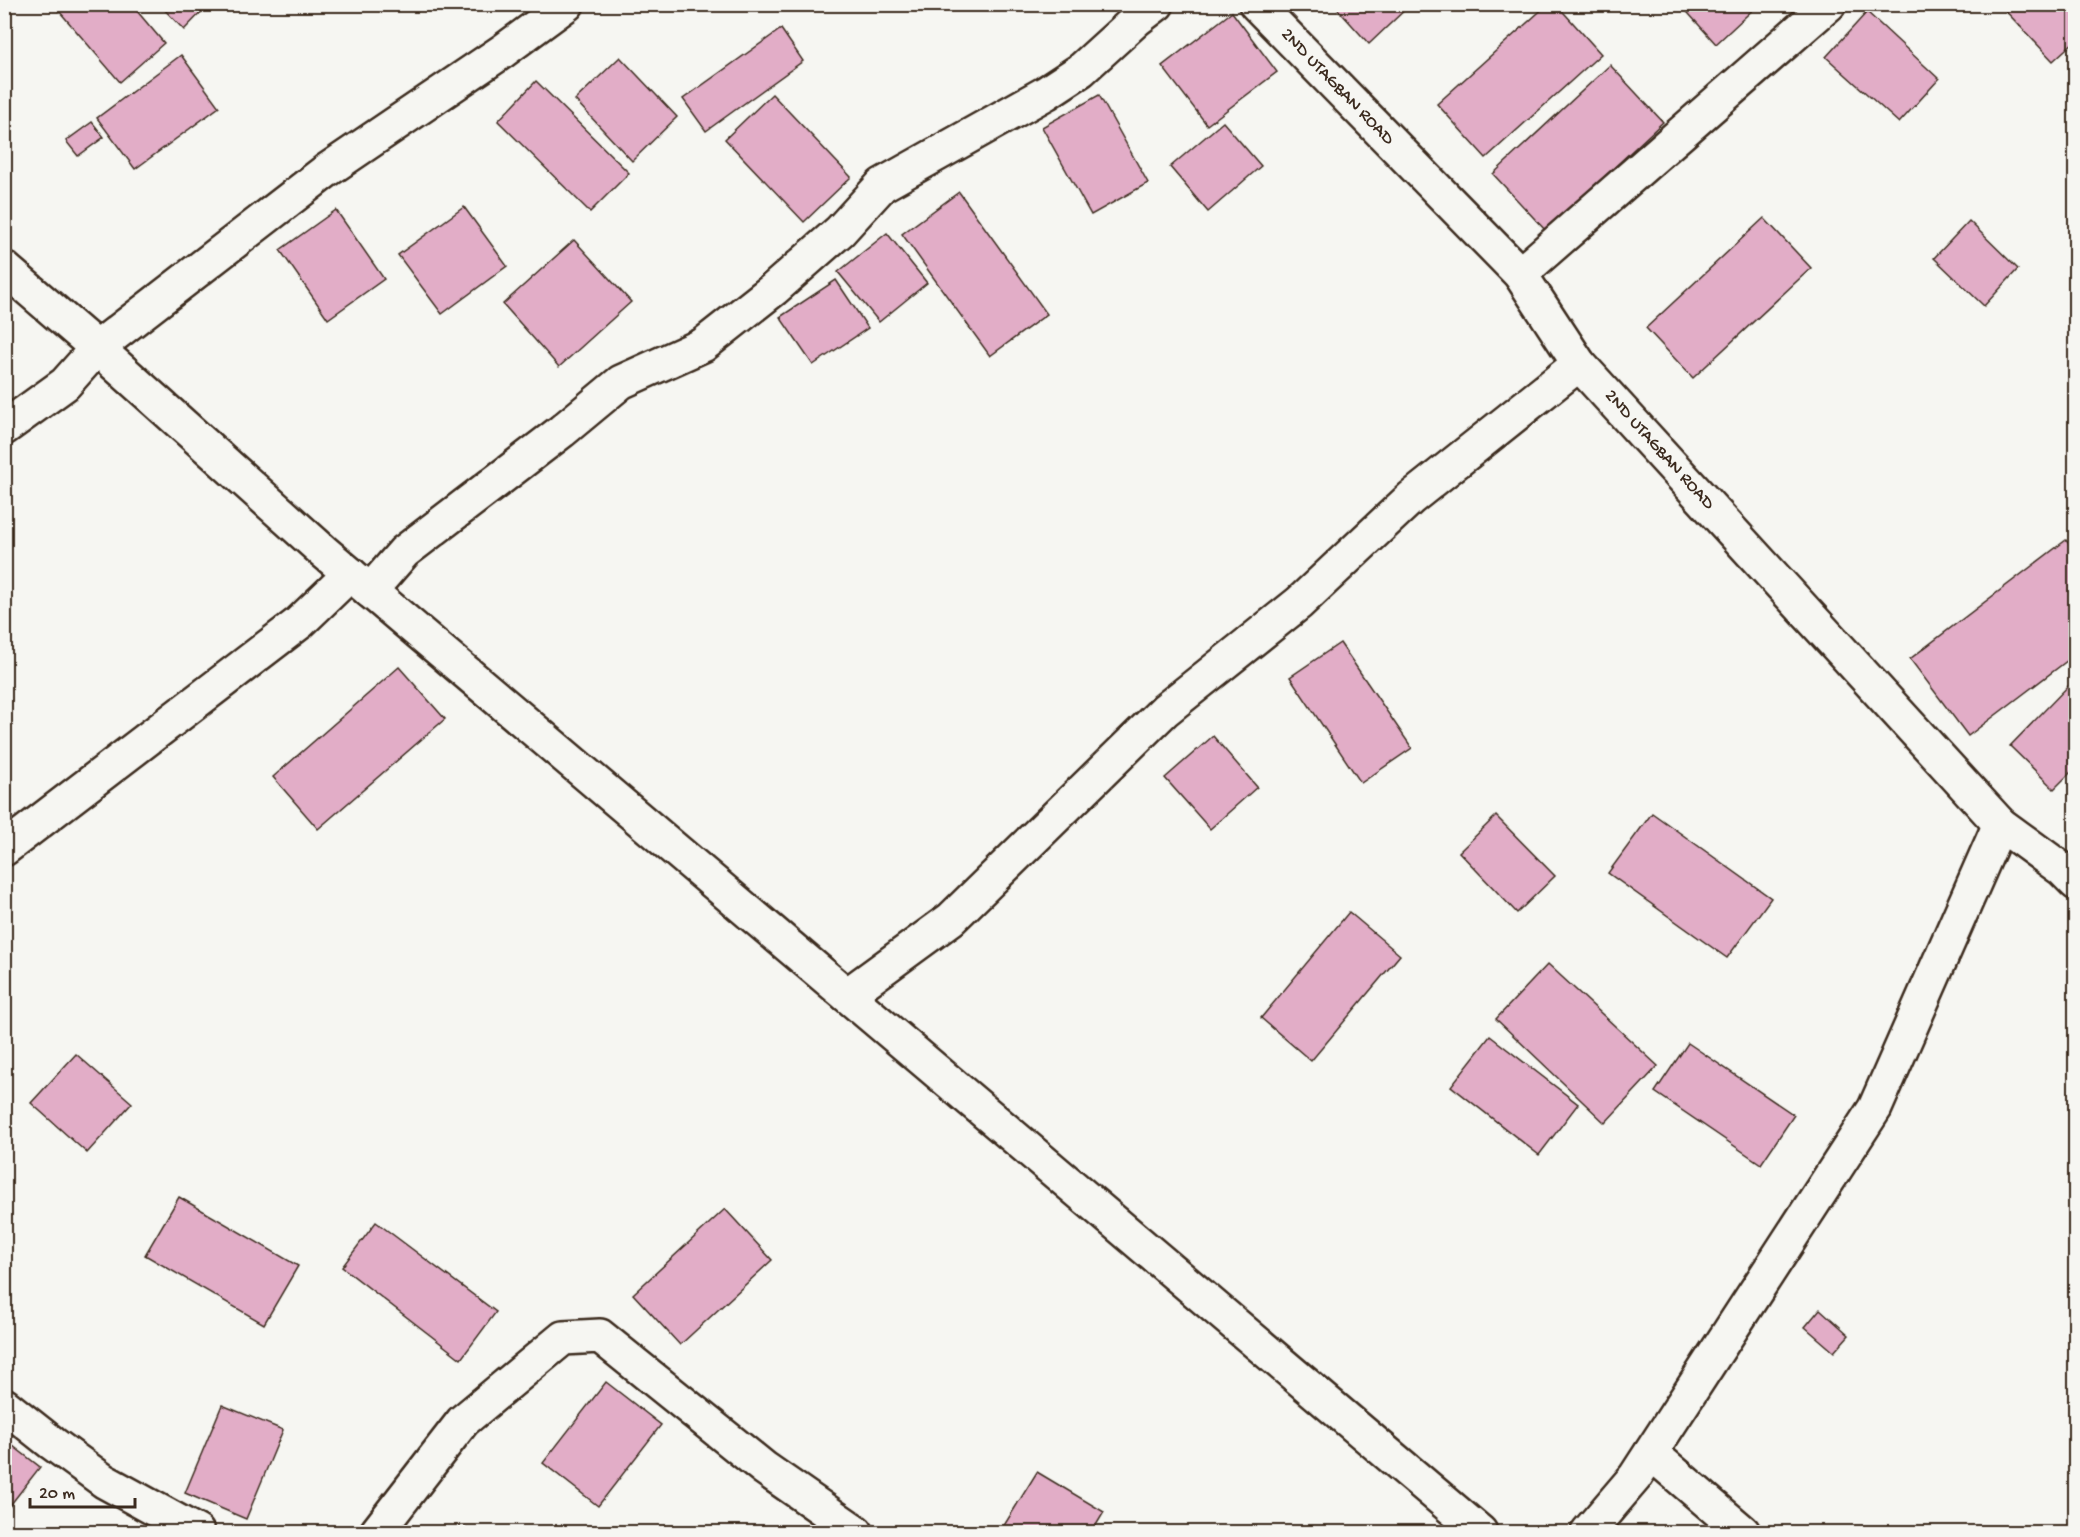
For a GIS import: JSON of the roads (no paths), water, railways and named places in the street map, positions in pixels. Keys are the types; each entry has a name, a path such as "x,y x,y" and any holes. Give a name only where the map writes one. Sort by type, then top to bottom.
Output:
{"street":[{"path":"4,428 65,384 97,348 326,171 503,51 567,4"},
{"path":"4,849 299,623 404,552 562,431 621,382 703,345 774,290 840,231 882,185 1046,93 1081,69 1157,4"},
{"name":"2ND UTAGBAN ROAD","path":"1256,4 1521,274 1579,364 2000,824 2076,883"},
{"path":"1521,274 1829,4"},
{"path":"4,268 360,583 1480,1533"},
{"path":"847,995 951,918 1165,710 1299,603 1411,498 1579,364"},
{"path":"1588,1533 1635,1477 1875,1108 2000,824"},
{"path":"377,1533 463,1421 563,1338 600,1336 764,1468 856,1533"},
{"path":"4,1405 104,1481 197,1533"},
{"path":"1651,1453 1743,1533"}]}
